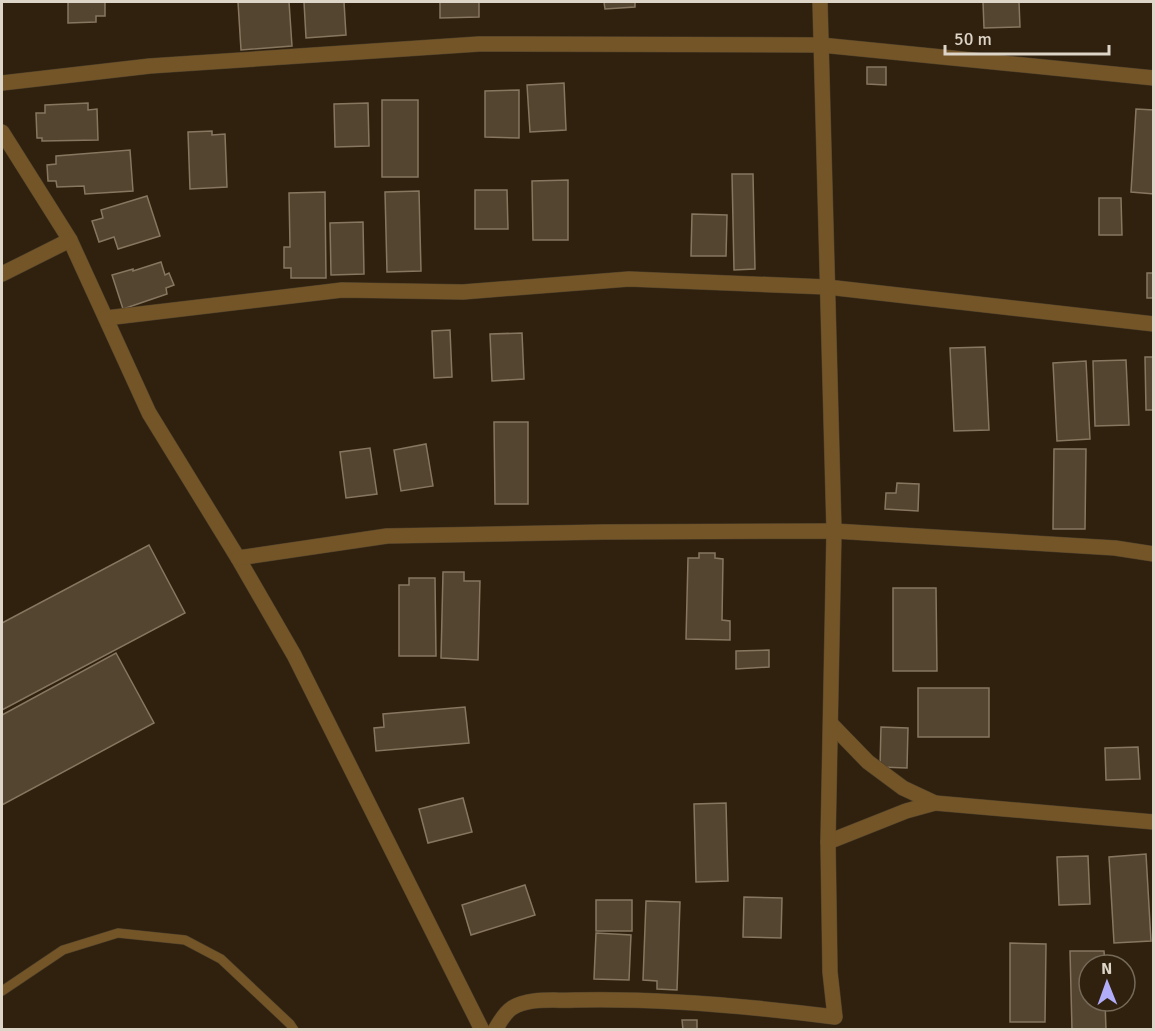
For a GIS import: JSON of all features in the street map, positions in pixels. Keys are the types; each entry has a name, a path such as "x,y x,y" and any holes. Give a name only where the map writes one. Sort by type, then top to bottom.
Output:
{"street":[{"path":"495,1029 504,1015 512,1008 523,1004 539,1001 633,999 837,1023 830,972 828,842 834,531 820,2"},
{"path":"2,83 150,66 479,44 821,45 1154,78"},
{"path":"2,132 70,240 149,413 238,558 294,655 482,1029"},
{"path":"2,274 70,240"},
{"path":"106,318 342,290 463,292 629,279 827,287 1154,324"},
{"path":"238,558 387,536 604,532 834,531 1115,548 1154,554"},
{"path":"832,725 868,762 903,788 935,803 1154,822"},
{"path":"828,842 906,811 935,803"}],"lane":[{"path":"2,991 63,950 118,933 185,940 220,959 294,1029"}],"building":[{"path":"68,2 105,2 105,16 96,16 96,22 68,23"},
{"path":"238,2 289,2 292,46 241,50"},
{"path":"304,2 344,2 346,35 306,38"},
{"path":"440,2 479,2 479,17 440,18"},
{"path":"604,2 635,2 635,7 605,9"},
{"path":"983,2 1019,2 1020,27 984,28"},
{"path":"867,67 886,67 886,85 867,84"},
{"path":"564,83 566,130 530,132 527,85"},
{"path":"519,90 519,138 485,137 485,91"},
{"path":"382,100 418,100 418,177 382,177"},
{"path":"88,103 88,110 97,109 98,140 42,141 42,138 37,138 36,113 45,113 45,105"},
{"path":"368,103 369,146 335,147 334,104"},
{"path":"1136,109 1154,110 1154,194 1131,192"},
{"path":"212,131 212,135 225,134 227,187 190,189 188,132"},
{"path":"130,150 133,191 85,194 84,186 57,187 56,181 48,181 47,165 56,164 56,156"},
{"path":"732,174 753,174 755,269 734,270"},
{"path":"568,180 568,240 533,240 532,181"},
{"path":"475,190 507,190 508,229 475,229"},
{"path":"419,191 421,271 387,272 385,192"},
{"path":"325,192 326,278 291,278 291,268 284,268 284,247 290,247 289,193"},
{"path":"147,196 160,236 118,249 114,237 99,242 92,221 103,218 101,210"},
{"path":"1099,198 1121,198 1122,235 1099,235"},
{"path":"692,214 727,215 726,256 691,256"},
{"path":"363,222 364,274 331,275 330,223"},
{"path":"161,262 165,275 169,273 174,285 166,288 167,294 123,309 112,275"},
{"path":"1147,273 1154,273 1154,298 1147,298"},
{"path":"450,330 452,377 434,378 432,331"},
{"path":"522,333 524,379 492,381 490,334"},
{"path":"985,347 989,430 954,431 950,348"},
{"path":"1145,357 1154,357 1154,410 1146,410"},
{"path":"1126,360 1129,425 1095,426 1093,361"},
{"path":"1086,361 1090,439 1057,441 1053,363"},
{"path":"494,422 528,422 528,504 495,504"},
{"path":"426,444 433,486 401,491 394,450"},
{"path":"370,448 377,494 346,498 340,452"},
{"path":"1054,449 1086,449 1085,529 1053,529"},
{"path":"897,483 919,484 918,511 885,509 886,493 896,493"},
{"path":"149,545 185,613 2,710 2,623"},
{"path":"699,553 715,553 715,558 723,559 722,620 730,621 730,640 686,639 688,558 699,558"},
{"path":"443,572 464,572 464,581 480,581 478,660 441,658"},
{"path":"409,578 435,578 436,656 399,656 399,585 409,585"},
{"path":"893,588 936,588 937,671 893,671"},
{"path":"769,650 769,667 736,669 736,651"},
{"path":"116,653 154,723 2,805 2,715"},
{"path":"918,688 989,688 989,737 918,737"},
{"path":"465,707 469,743 376,751 374,728 384,727 383,714"},
{"path":"881,727 908,728 907,768 880,767"},
{"path":"1138,747 1140,779 1106,780 1105,748"},
{"path":"463,798 472,832 428,843 419,809"},
{"path":"726,803 728,881 696,882 694,804"},
{"path":"1146,854 1151,941 1114,943 1109,857"},
{"path":"1088,856 1090,904 1059,905 1057,857"},
{"path":"525,885 535,915 471,935 462,905"},
{"path":"744,897 782,898 781,938 743,937"},
{"path":"596,900 632,900 632,931 596,931"},
{"path":"646,901 680,902 677,990 657,989 657,981 643,980"},
{"path":"596,933 631,935 629,980 594,979"},
{"path":"1010,943 1046,944 1045,1022 1010,1022"},
{"path":"1070,951 1104,951 1104,953 1077,953 1077,1013 1105,1013 1106,1030 1072,1030"},
{"path":"682,1020 697,1020 697,1030 683,1030"}]}
